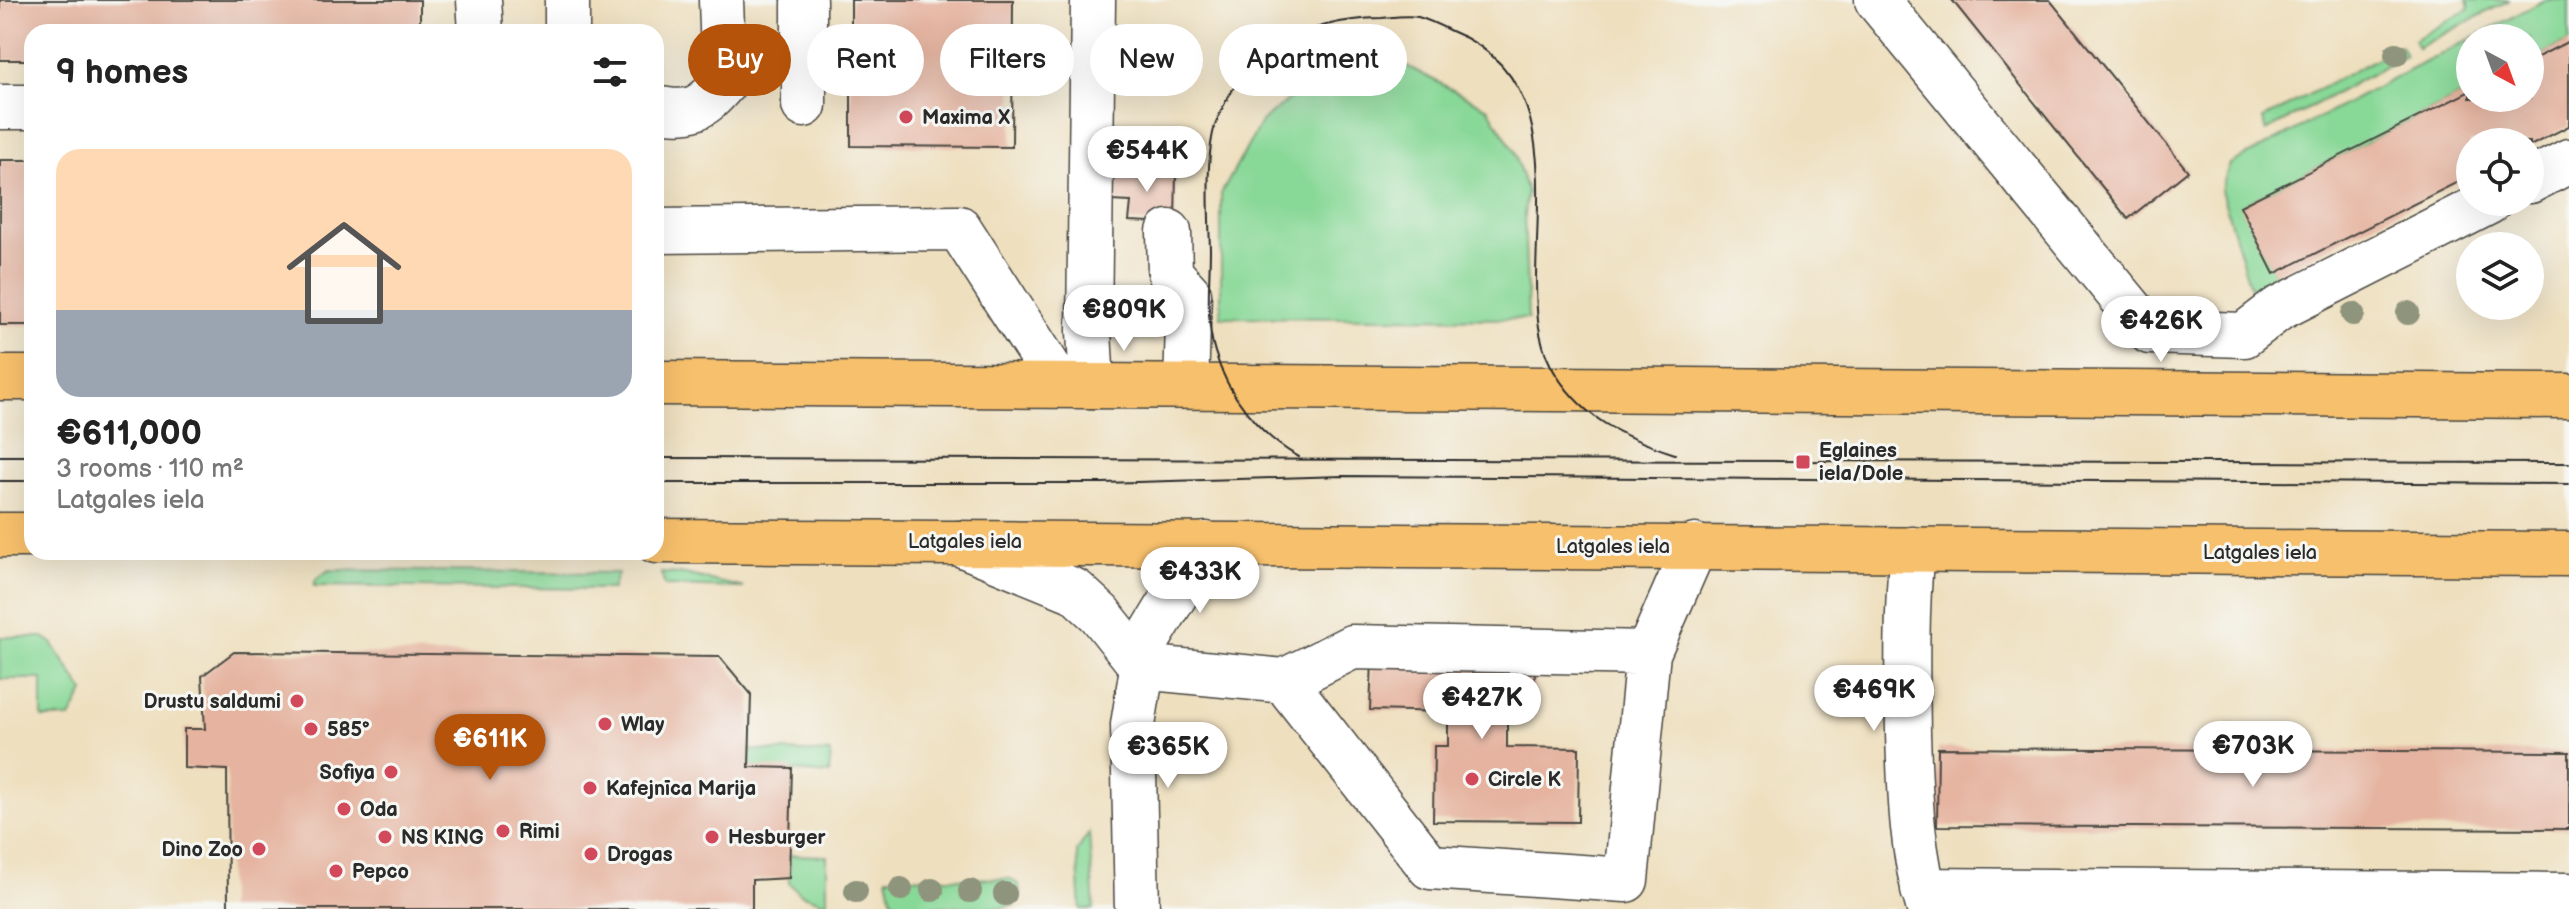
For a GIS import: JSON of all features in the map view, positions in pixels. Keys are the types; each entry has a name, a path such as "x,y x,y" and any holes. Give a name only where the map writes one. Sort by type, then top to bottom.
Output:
{"highway":[{"path":"0,378 24,378"},
{"path":"664,383 2569,396"},
{"path":"0,535 24,535"},
{"name":"Latgales iela","path":"664,541 2569,554"}],"street":[{"path":"479,0 480,24"},
{"path":"567,0 567,24"},
{"path":"664,110 681,113 707,103 724,83 721,0"},
{"path":"804,0 804,105"},
{"path":"1076,385 1089,322 1093,0"},
{"path":"1877,0 2127,308 2150,332 2244,335 2278,309 2461,216"},
{"path":"0,107 24,107"},
{"path":"2544,174 2569,161"},
{"path":"664,231 959,228 1076,385"},
{"path":"1169,232 1170,273 1189,294 1186,386"},
{"path":"2192,393 2196,335"},
{"path":"952,541 1075,591 1100,614 1142,667 1284,681 1352,647 1648,653"},
{"path":"1137,909 1133,725 1146,643 1206,544"},
{"path":"1284,681 1430,867 1626,880 1648,653 1695,546"},
{"path":"1912,549 1906,637 1911,819 1914,852 1926,899 2569,895"}],"green space":[{"path":"2467,0 2510,0 2464,24 2456,24 2456,28 2417,48 2414,40 2469,9"},
{"path":"2545,0 2569,0 2569,41 2544,54 2544,24 2499,24"},
{"path":"2400,46 2405,56 2266,131 2263,119"},
{"path":"2456,46 2456,98 2241,206 2283,290 2252,294 2221,190 2230,164"},
{"path":"1407,66 1488,108 1514,151 1527,192 1524,214 1528,319 1221,317 1221,194 1262,121 1293,96 1407,96"},
{"path":"329,570 618,573 612,589 314,586 316,579"},
{"path":"661,573 685,574 744,588 665,586"},
{"path":"0,637 43,637 52,643 84,692 70,718 42,718 42,679 0,679"},
{"path":"749,750 831,753 829,774 749,767"},
{"path":"1089,833 1094,909 1081,909 1077,851"},
{"path":"789,855 827,856 827,903 801,894 789,883"},
{"path":"887,877 1011,879 1019,885 1021,897 1014,905 1001,908 893,905"}],"building":[{"path":"0,0 420,0 420,24 24,24 24,60 0,60"},
{"path":"851,0 1013,0 1013,24 940,24 940,96 1012,96 1012,147 851,146 851,96 924,96 924,24 851,24"},
{"path":"1952,0 2050,0 2188,171 2128,219"},
{"path":"2569,41 2569,126 2544,139 2544,128 2456,128 2456,183 2274,274 2240,206 2456,98 2456,112 2544,112 2544,54"},
{"path":"0,160 24,160 24,325 0,325"},
{"path":"1131,168 1176,171 1175,223 1129,221 1131,202 1111,201 1111,174 1131,175"},
{"path":"234,652 720,657 751,694 749,767 792,768 789,878 752,880 752,909 228,909 227,770 184,768 184,729 205,729 202,676"},
{"path":"1372,660 1535,662 1534,713 1507,713 1507,747 1579,748 1578,822 1433,821 1434,746 1448,746 1448,712 1370,710"},
{"path":"1938,748 2569,752 2569,829 1937,826"}],"tram line":[{"path":"1299,457 1258,426 1228,383 1215,352 1209,301 1208,185 1213,135 1228,98 1243,76 1281,44 1304,32 1328,25 1405,16 1431,21 1485,50 1509,74 1525,103 1534,135 1537,169 1536,277 1540,334 1551,366 1562,384 1604,423 1675,454"},
{"path":"0,456 24,456"},
{"path":"664,458 2569,463"},
{"path":"664,483 1103,483 1343,476 2569,484"},
{"path":"0,481 24,481"}],"place":[{"name":"Maxima X","path":"906,117"},
{"name":"Eglaines iela/Dole","path":"1803,462"},
{"name":"Drustu saldumi","path":"297,701"},
{"name":"Wlay","path":"605,724"},
{"name":"585°","path":"311,729"},
{"name":"Sofiya","path":"391,772"},
{"name":"Circle K","path":"1472,779"},
{"name":"Kafejnīca Marija","path":"590,788"},
{"name":"Oda","path":"344,809"},
{"name":"Rimi","path":"503,831"},
{"name":"NS KING","path":"385,837"},
{"name":"Hesburger","path":"712,837"},
{"name":"Dino Zoo","path":"259,849"},
{"name":"Drogas","path":"591,854"},
{"name":"Pepco","path":"336,871"}]}
